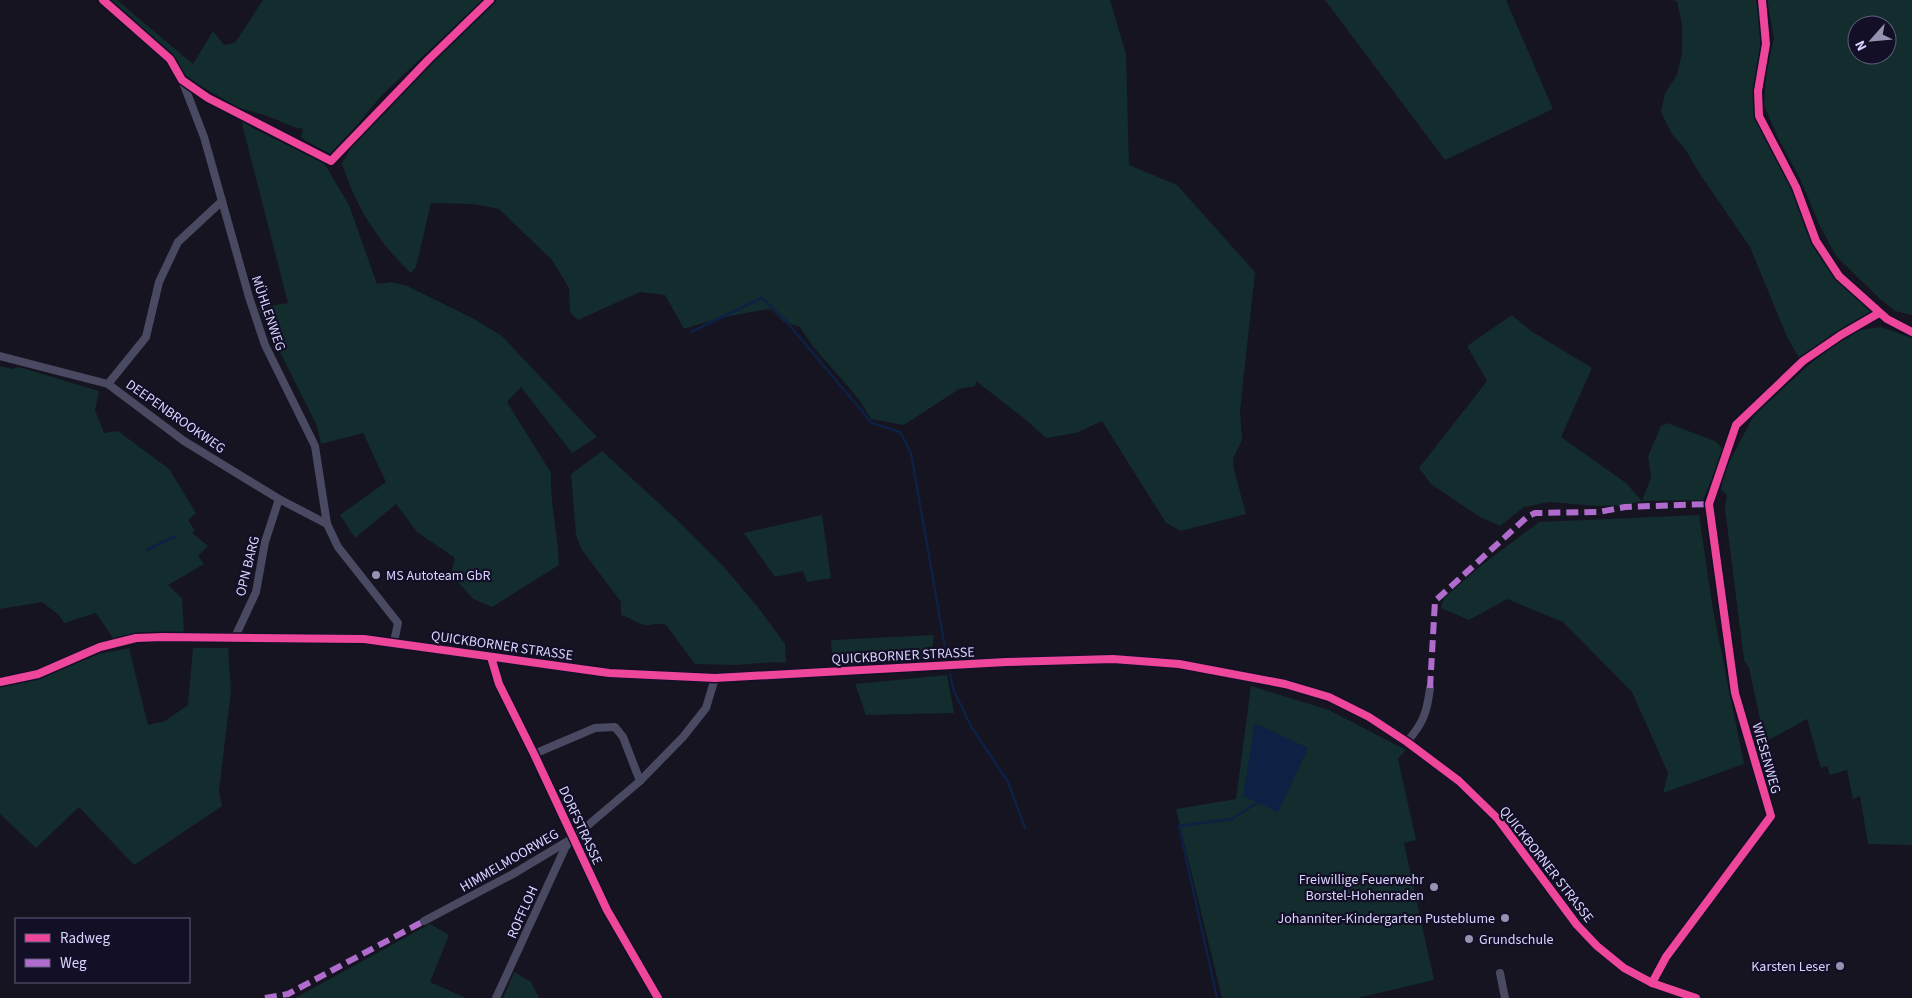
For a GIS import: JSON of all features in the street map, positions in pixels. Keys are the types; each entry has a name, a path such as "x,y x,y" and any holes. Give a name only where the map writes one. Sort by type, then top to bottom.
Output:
{"main road":[{"name":"QUICKBORNER STRASSE","path":"0,682 38,674 100,647 136,638 163,637 235,637 394,642 609,673 715,678 1052,660 1113,659 1179,664 1285,684 1329,697 1369,717 1407,742 1459,781 1498,819 1587,936 1624,968 1652,983 1693,998"}],"street":[{"name":"MÜHLENWEG","path":"103,0 170,59 182,80 204,137 249,296 265,345 315,446 326,524 338,547 398,624 394,642"},
{"path":"108,384 146,337 159,282 178,242 222,201"},
{"name":"DEEPENBROOKWEG","path":"0,356 108,384 184,441 279,499 326,524"},
{"name":"OPN BARG","path":"235,637 256,592 265,542 279,499"},
{"name":"WIESENWEG","path":"1652,983 1666,957 1771,816 1735,693 1709,504"},
{"name":"DORFSTRASSE","path":"491,656 499,684 607,910 658,998"},
{"name":"HIMMELMOORWEG","path":"424,921 513,874 573,838 640,781 683,737 706,708 715,678"},
{"path":"1407,742 1424,721 1430,688"},
{"path":"534,754 595,728 615,727 623,737 640,781"},
{"name":"ROFFLOH","path":"496,998 565,848 573,838"},
{"path":"1500,973 1505,998"}],"green space":[{"path":"110,0 117,0 193,64 213,31 224,45 235,43 263,0 483,0 382,95 330,154 301,138 303,129 237,107 196,83 179,70 161,47"},
{"path":"497,0 1110,0 1126,54 1129,165 1177,185 1255,272 1240,411 1242,440 1233,459 1234,470 1246,514 1181,531 1166,523 1102,421 1076,433 1046,438 976,381 975,386 959,389 904,425 871,419 855,395 817,351 800,327 784,322 771,309 727,317 684,329 665,295 640,292 578,320 570,312 569,288 552,260 499,209 473,204 431,203 416,267 411,273 388,249 369,222 347,179 342,163 354,143 386,112 415,78"},
{"path":"1325,0 1506,0 1553,109 1445,160"},
{"path":"1671,0 1756,0 1762,36 1755,109 1770,146 1792,186 1804,219 1828,263 1844,287 1871,311 1799,358 1787,337 1750,247 1685,149 1672,134 1661,112 1665,93 1677,75 1682,53 1682,24 1677,1"},
{"path":"1767,0 1912,0 1912,315 1895,311 1836,256 1820,226 1800,179 1777,136 1764,105 1766,75 1774,38"},
{"path":"241,120 253,128 324,163 349,205 377,284 391,282 407,286 474,319 502,336 597,437 572,453 521,387 507,402 551,473 559,565 492,607 473,599 451,574 455,558 417,532 396,504 355,538 340,515 386,482 363,433 321,444 317,426 258,308 288,303"},
{"path":"1512,315 1531,331 1592,368 1561,437 1626,483 1642,501 1626,505 1597,506 1549,502 1524,507 1500,526 1480,517 1431,484 1419,468 1487,381 1467,346"},
{"path":"1881,327 1912,338 1912,845 1868,844 1860,796 1853,799 1847,770 1830,775 1827,766 1821,768 1807,719 1765,742 1749,668 1744,660 1725,509 1727,495 1721,490 1725,470 1754,415 1811,363 1838,342 1860,330"},
{"path":"0,366 12,369 19,367 99,391 95,410 104,433 118,431 169,469 196,513 188,520 195,531 192,533 208,546 198,556 204,564 168,585 182,598 184,633 144,633 113,638 96,613 64,623 59,615 42,602 0,609"},
{"path":"1667,423 1715,441 1724,450 1703,500 1642,501 1651,478 1648,456 1661,426"},
{"path":"602,451 676,519 725,568 757,606 785,644 786,663 695,664 666,625 645,625 621,615 621,602 582,550 576,535 571,474"},
{"path":"822,515 831,578 807,582 803,571 775,577 744,533"},
{"path":"1699,515 1713,610 1744,764 1663,793 1668,773 1632,692 1563,622 1507,599 1469,620 1441,608 1444,598 1483,564 1539,522"},
{"path":"934,635 931,659 833,666 831,640"},
{"path":"129,648 148,725 165,721 188,705 193,648 228,648 231,690 219,791 222,806 134,865 79,807 36,848 0,814 0,686 37,680 99,654"},
{"path":"947,675 954,713 866,715 855,684"},
{"path":"1251,686 1329,710 1406,750 1398,759 1416,840 1404,843 1434,980 1357,998 1222,998 1176,809 1236,799"},
{"path":"430,924 449,935 430,982 466,998 295,998"},
{"path":"514,972 531,982 539,998 503,998"}],"water":[{"path":"1255,723 1308,748 1278,812 1243,796"}],"waterway":[{"path":"691,332 762,298 785,320 872,423 900,432 911,453 947,659"},
{"path":"147,550 176,536"},
{"path":"950,674 954,691 971,726 1008,782 1025,828"},
{"path":"1217,998 1179,826 1232,819 1258,802"}],"marked path":[{"path":"1430,688 1435,601 1527,517 1535,513 1599,512 1625,507 1709,504 1711,500"},
{"path":"265,998 288,994 424,921"}],"cycle path":[{"path":"103,0 170,59 182,80 208,98 331,161 428,60 490,0"},
{"path":"1762,0 1766,44 1758,91 1759,116 1796,187 1816,241 1839,276 1887,319 1912,332"},
{"path":"1652,983 1666,957 1771,816 1735,693 1709,504 1736,425 1803,361 1841,335 1879,313"},
{"path":"0,682 38,674 100,647 136,638 163,637 364,639 609,673 715,678 1006,662 1113,659 1179,664 1285,684 1329,697 1369,717 1407,742 1459,781 1498,819 1577,925 1597,946 1624,968 1652,983 1696,998"},
{"path":"491,657 499,684 607,910 658,998"}],"place":[{"name":"MS Autoteam GbR","path":"376,575"},
{"name":"Freiwillige Feuerwehr Borstel-Hohenraden","path":"1434,887"},
{"name":"Johanniter-Kindergarten Pusteblume","path":"1505,918"},
{"name":"Grundschule","path":"1469,939"},
{"name":"Karsten Leser","path":"1840,966"}]}
